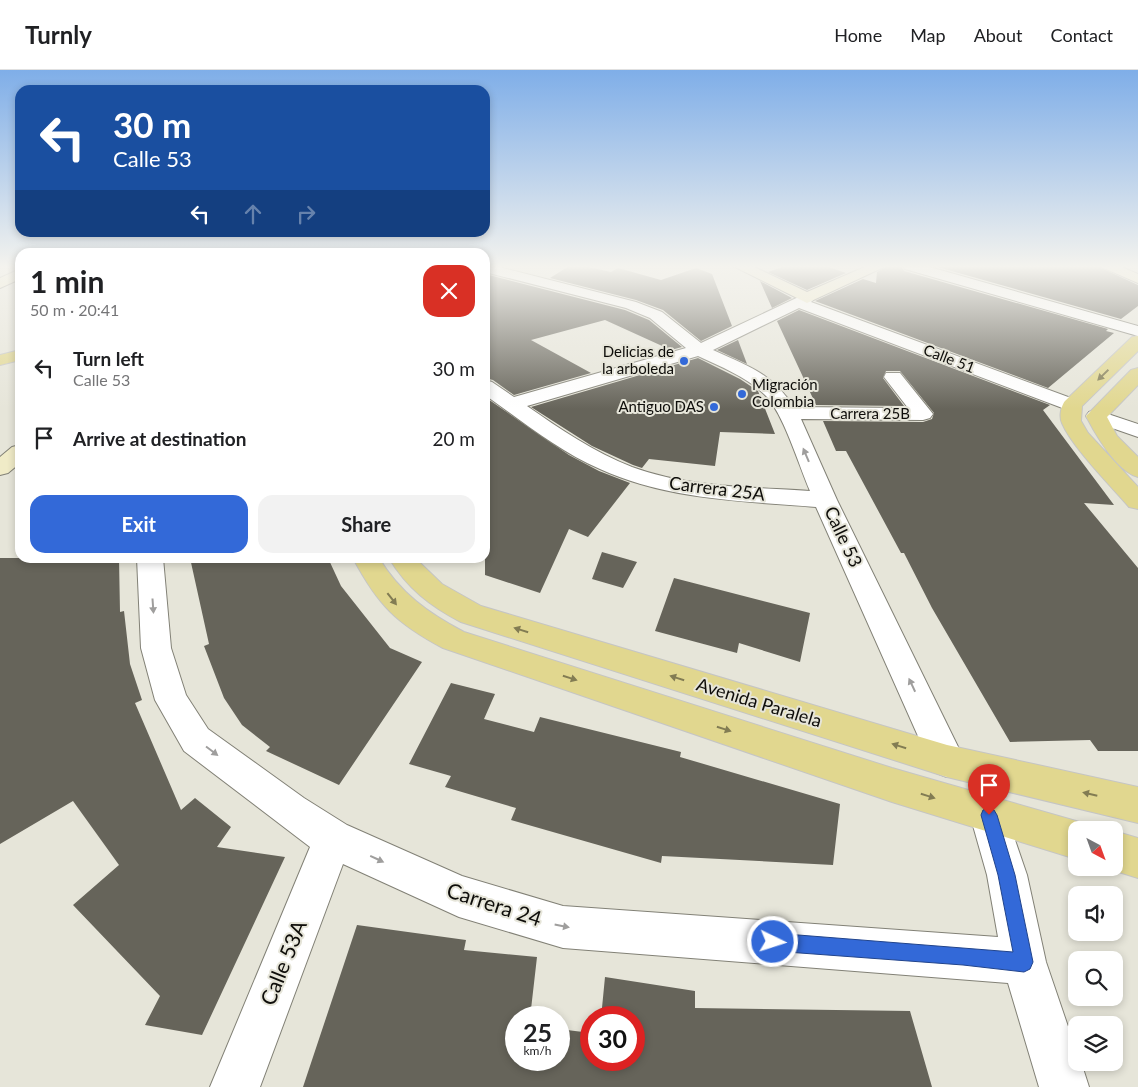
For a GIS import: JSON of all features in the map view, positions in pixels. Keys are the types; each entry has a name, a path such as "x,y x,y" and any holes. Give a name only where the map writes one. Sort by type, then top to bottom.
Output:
{"main road":[{"path":"1138,341 1072,405 1071,421 1080,436 1138,502"},
{"path":"0,349 15,345"},
{"path":"0,360 15,356"},
{"path":"1138,374 1096,416 1108,439 1138,470"},
{"name":"Avenida Paralela","path":"369,563 379,582 397,606 424,625 454,640 989,815 1068,838"},
{"name":"Avenida Paralela","path":"406,563 425,586 449,603 471,614 947,761 1138,805"},
{"path":"1123,854 1138,858"}],"street":[{"name":"Calle 53","path":"652,313 699,350 752,375 773,391 788,413 825,500 947,761"},
{"path":"512,404 699,350 774,313"},
{"name":"Calle 51","path":"837,313 1072,405"},
{"path":"1076,313 1138,331"},
{"name":"Carrera 25B","path":"788,413 923,414 893,377"},
{"name":"Carrera 25A","path":"490,389 570,444 624,472 699,490 825,500"},
{"path":"1096,416 1138,431"},
{"path":"0,468 15,456"},
{"name":"Carrera 24","path":"150,563 156,648 171,700 196,740 291,811 333,839 459,896 563,927 1024,962"},
{"path":"989,815 1007,875 1024,962 1064,1087"},
{"name":"Calle 53A","path":"235,1087 333,839"}],"building":[{"path":"490,313 633,313 649,320 682,347 671,350 605,320 531,340 591,373 514,395 490,379"},
{"path":"667,313 727,313 732,326 701,341"},
{"path":"792,313 808,313 1050,405 1043,410 1114,505 1084,503 1138,568 1138,751 1098,751 1090,740 1010,742 932,608 904,553 901,553 846,451 836,451 823,421 923,422 932,419 934,413 900,371 886,371 883,378 904,406 816,405 777,321"},
{"path":"848,313 1053,313 1108,329 1106,331 1114,333 1048,388"},
{"path":"1101,313 1128,313 1121,319"},
{"path":"738,340 747,364 717,350"},
{"path":"698,358 740,379 758,391 775,434 720,432 715,466 649,459 642,468 592,446 531,407"},
{"path":"490,400 569,455 599,471 630,483 588,537 569,529 540,593 485,575 485,563 490,563"},
{"path":"602,552 637,562 623,588 592,579"},
{"path":"0,558 15,558 15,563 119,563 120,612 124,611 130,664 142,700 135,703 181,810 195,798 231,827 217,847 285,857 202,1035 145,1025 160,996 73,905 119,865 73,801 0,844"},
{"path":"191,563 330,563 341,586 390,648 422,662 339,785 266,751 270,747 242,725 224,698 204,646 209,644"},
{"path":"674,578 810,613 800,662 739,643 737,653 655,631"},
{"path":"451,683 495,694 484,719 534,732 540,717 681,752 680,757 840,804 833,865 662,856 661,863 511,820 516,808 445,787 451,776 409,764"},
{"path":"357,925 466,940 464,950 537,957 531,1006 505,1006 505,1071 570,1071 570,1030 580,1032 580,1071 645,1071 645,1006 602,1006 605,977 695,991 695,1008 910,1011 932,1087 303,1087"}],"place":[{"name":"Delicias de la arboleda","path":"684,361"},
{"name":"Migración Colombia","path":"742,394"},
{"name":"Antiguo DAS","path":"714,407"}],"route":[{"path":"773,942 1024,962 1007,875 989,815"}]}
